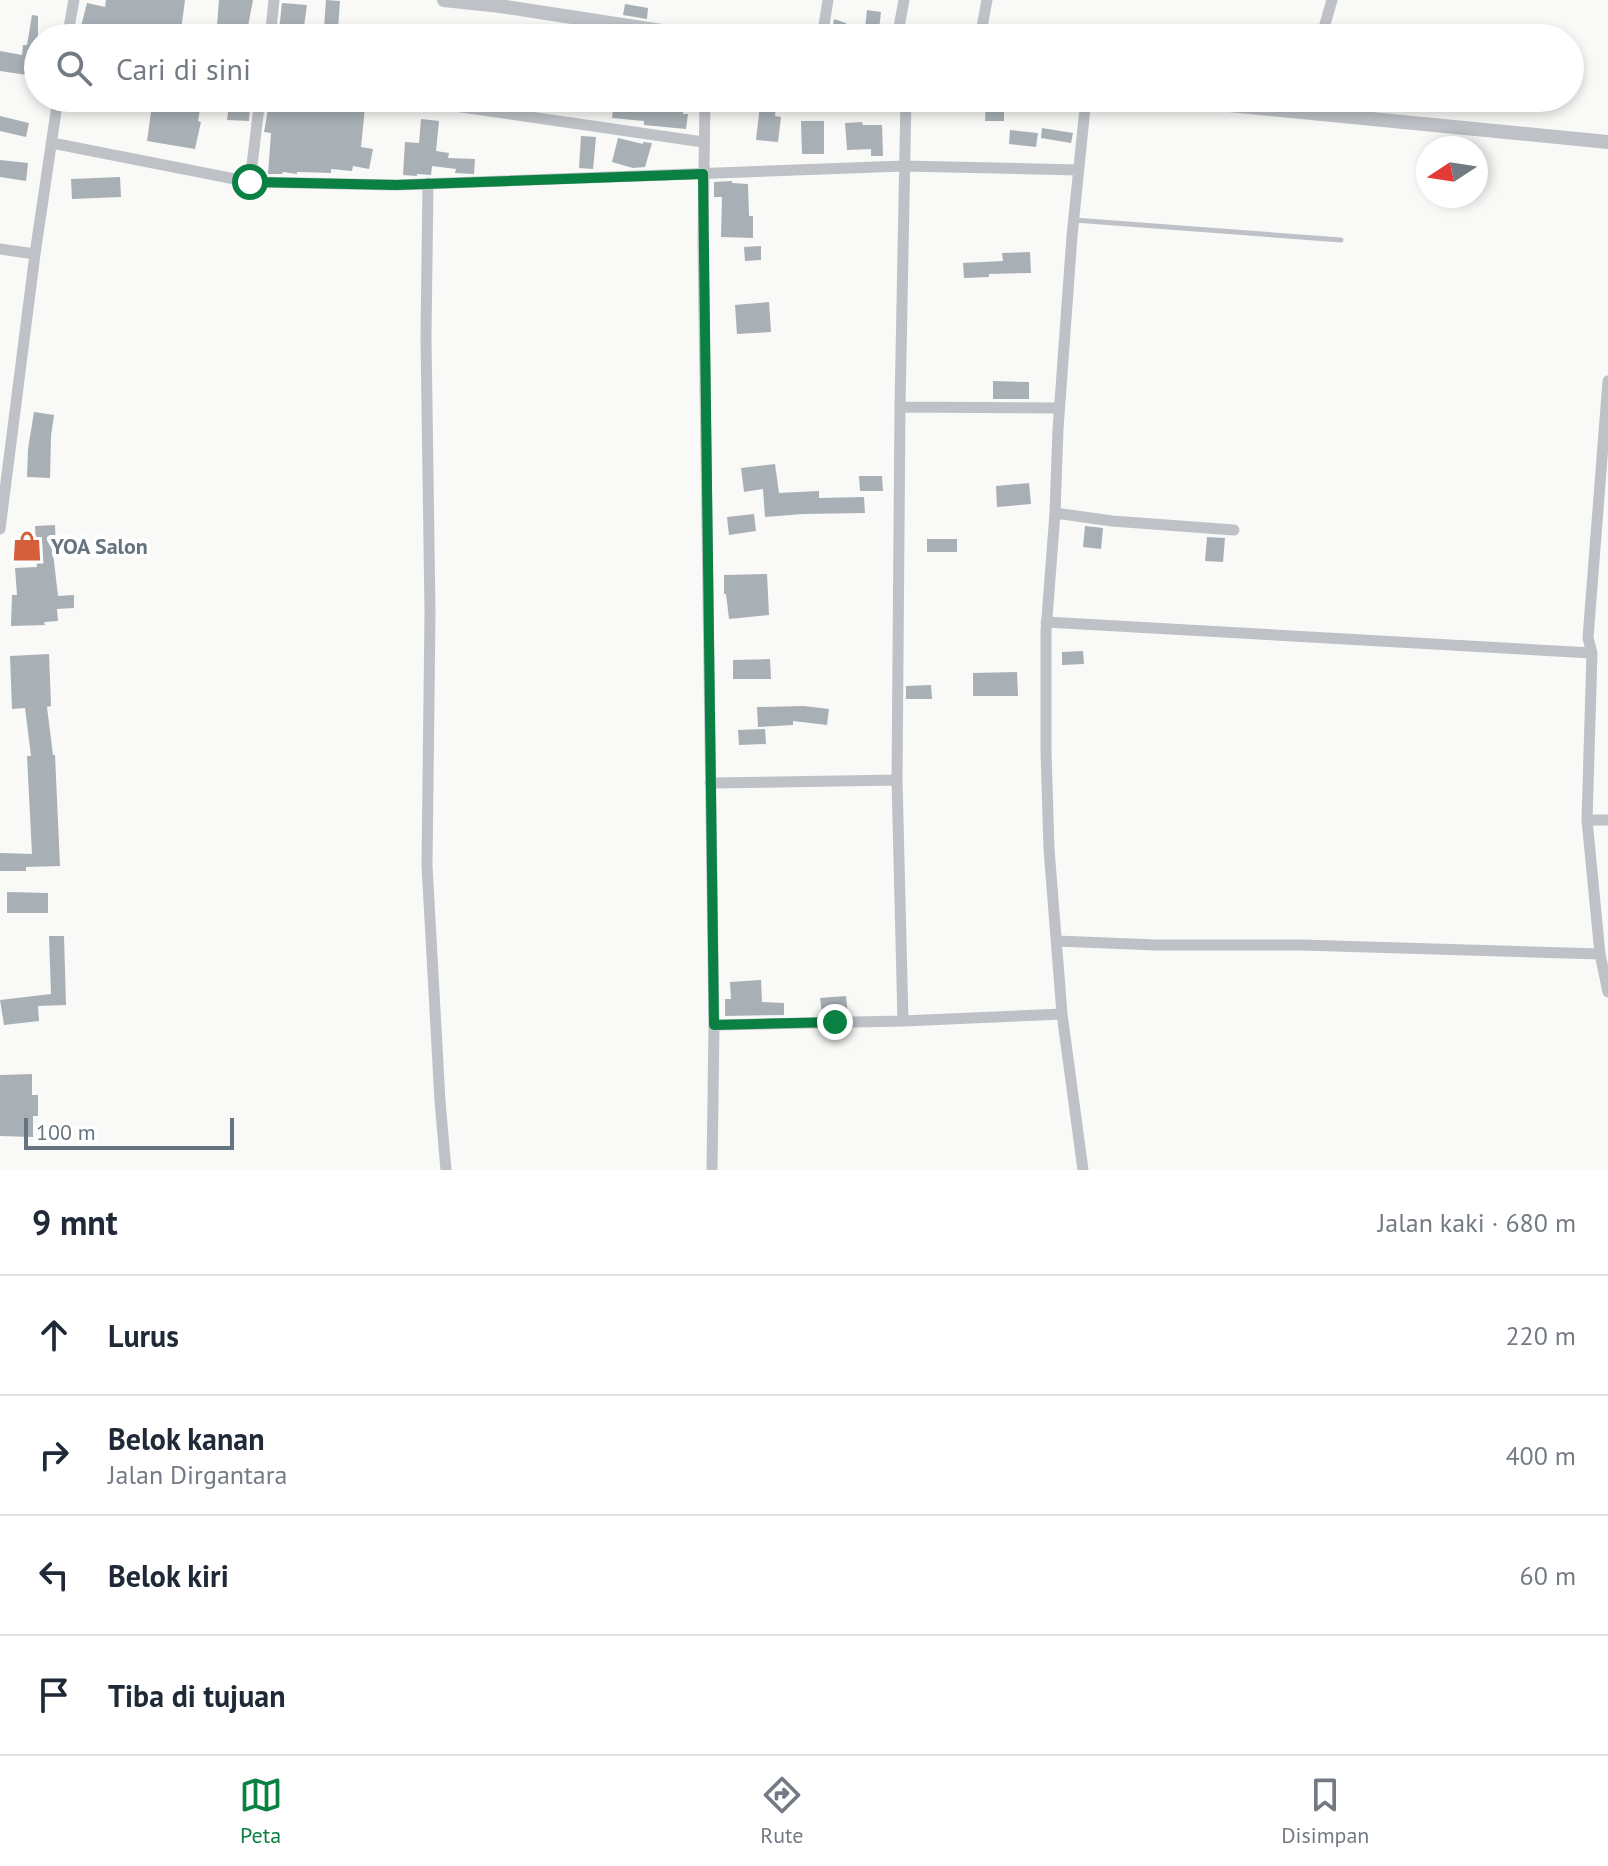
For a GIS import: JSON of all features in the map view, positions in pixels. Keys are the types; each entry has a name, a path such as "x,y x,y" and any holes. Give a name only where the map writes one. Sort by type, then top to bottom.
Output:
{"street":[{"path":"70,24 74,0"},
{"path":"271,24 274,0"},
{"path":"444,0 500,3 624,24"},
{"path":"824,24 828,0"},
{"path":"900,24 904,0"},
{"path":"983,24 987,0"},
{"path":"1325,24 1332,0"},
{"path":"0,529 56,112"},
{"path":"250,182 258,112"},
{"path":"526,112 703,142"},
{"path":"704,112 714,1025 712,1170"},
{"path":"903,1021 897,780 906,112"},
{"path":"1083,1170 1062,1014 1049,849 1046,622 1073,220 1084,112"},
{"path":"1359,112 1608,142"},
{"path":"52,143 250,182 396,185 904,166 1078,170"},
{"path":"428,183 426,337 430,613 427,865 446,1170"},
{"path":"0,249 35,254"},
{"path":"1608,381 1604,484 1588,638 1592,653 1587,820 1600,954 1608,992"},
{"path":"900,407 1059,408"},
{"path":"1055,513 1112,521 1234,530"},
{"path":"1046,622 1592,653"},
{"path":"710,783 897,780"},
{"path":"1587,820 1608,820"},
{"path":"1057,941 1600,954"},
{"path":"714,1025 1062,1014"}],"lane":[{"path":"1073,220 1341,240"}],"building":[{"path":"106,0 185,0 182,24 82,24 87,3 105,7"},
{"path":"219,0 253,0 248,24 217,24"},
{"path":"326,0 340,1 338,24 324,24"},
{"path":"282,3 307,5 304,24 280,24"},
{"path":"625,4 648,8 647,19 623,15"},
{"path":"867,10 881,12 880,24 866,24"},
{"path":"32,15 38,16 38,24 30,24"},
{"path":"23,45 24,75 0,71 0,51 22,55"},
{"path":"151,112 200,112 198,121 201,122 195,149 147,141"},
{"path":"228,112 250,112 249,121 227,120"},
{"path":"268,112 364,112 361,147 373,149 369,169 353,166 352,171 331,169 331,173 268,174 271,133 264,132"},
{"path":"613,112 688,114 686,129 612,118"},
{"path":"759,112 775,112 775,116 781,117 778,142 756,140"},
{"path":"985,112 1004,112 1004,121 985,121"},
{"path":"0,116 29,123 26,137 0,131"},
{"path":"421,119 439,121 436,151 449,153 448,158 475,159 474,174 455,173 456,169 432,166 431,175 403,175 405,142 419,143"},
{"path":"801,121 824,121 824,154 802,154"},
{"path":"862,122 863,125 882,125 883,156 871,156 871,149 847,150 845,123"},
{"path":"1042,128 1073,133 1071,143 1041,138"},
{"path":"1010,130 1038,133 1036,147 1009,144"},
{"path":"581,136 596,137 593,169 579,168"},
{"path":"618,138 652,143 645,167 633,168 612,162"},
{"path":"0,160 28,163 26,181 0,177"},
{"path":"120,177 121,197 72,199 71,179"},
{"path":"714,182 748,184 753,238 721,237 722,197 714,197"},
{"path":"761,246 761,260 745,261 744,247"},
{"path":"1030,252 1031,273 964,278 963,263 1003,261 1002,253"},
{"path":"769,302 771,332 737,334 735,305"},
{"path":"993,381 1029,382 1029,399 993,399"},
{"path":"34,412 54,415 50,478 27,477"},
{"path":"775,464 779,493 819,491 819,498 864,497 865,513 765,517 763,489 744,492 741,468"},
{"path":"859,476 882,476 883,491 860,491"},
{"path":"1029,483 1031,504 997,507 996,486"},
{"path":"754,514 756,531 729,535 727,517"},
{"path":"55,525 56,553 53,553 58,596 74,595 74,608 57,609 58,621 44,622 45,625 11,626 12,595 17,595 15,568 37,567 35,526"},
{"path":"1085,526 1103,528 1101,549 1083,547"},
{"path":"1207,537 1225,538 1223,562 1205,561"},
{"path":"927,539 957,539 957,552 927,552"},
{"path":"767,574 769,615 729,619 724,575"},
{"path":"1083,651 1084,664 1062,665 1062,652"},
{"path":"49,654 51,706 47,707 55,755 60,866 0,871 0,853 32,854 27,756 31,756 25,708 12,709 10,656"},
{"path":"770,659 771,679 733,679 733,660"},
{"path":"1017,672 1018,696 973,696 973,673"},
{"path":"931,685 932,699 906,699 906,686"},
{"path":"757,707 829,709 827,725 793,721 793,725 758,727"},
{"path":"765,729 766,744 739,745 738,730"},
{"path":"7,892 48,893 48,913 7,913"},
{"path":"49,936 64,936 66,1005 38,1006 39,1021 4,1025 0,1000 51,994"},
{"path":"761,980 762,1002 784,1003 784,1015 725,1016 725,999 731,999 730,982"},
{"path":"846,996 848,1014 822,1014 820,998"},
{"path":"32,1074 32,1095 38,1095 38,1116 33,1116 33,1137 0,1136 0,1075"}],"place":[{"name":"YOA Salon","path":"27,546"}],"route":[{"path":"250,182 396,185 703,174 714,1025 835,1022"}]}
